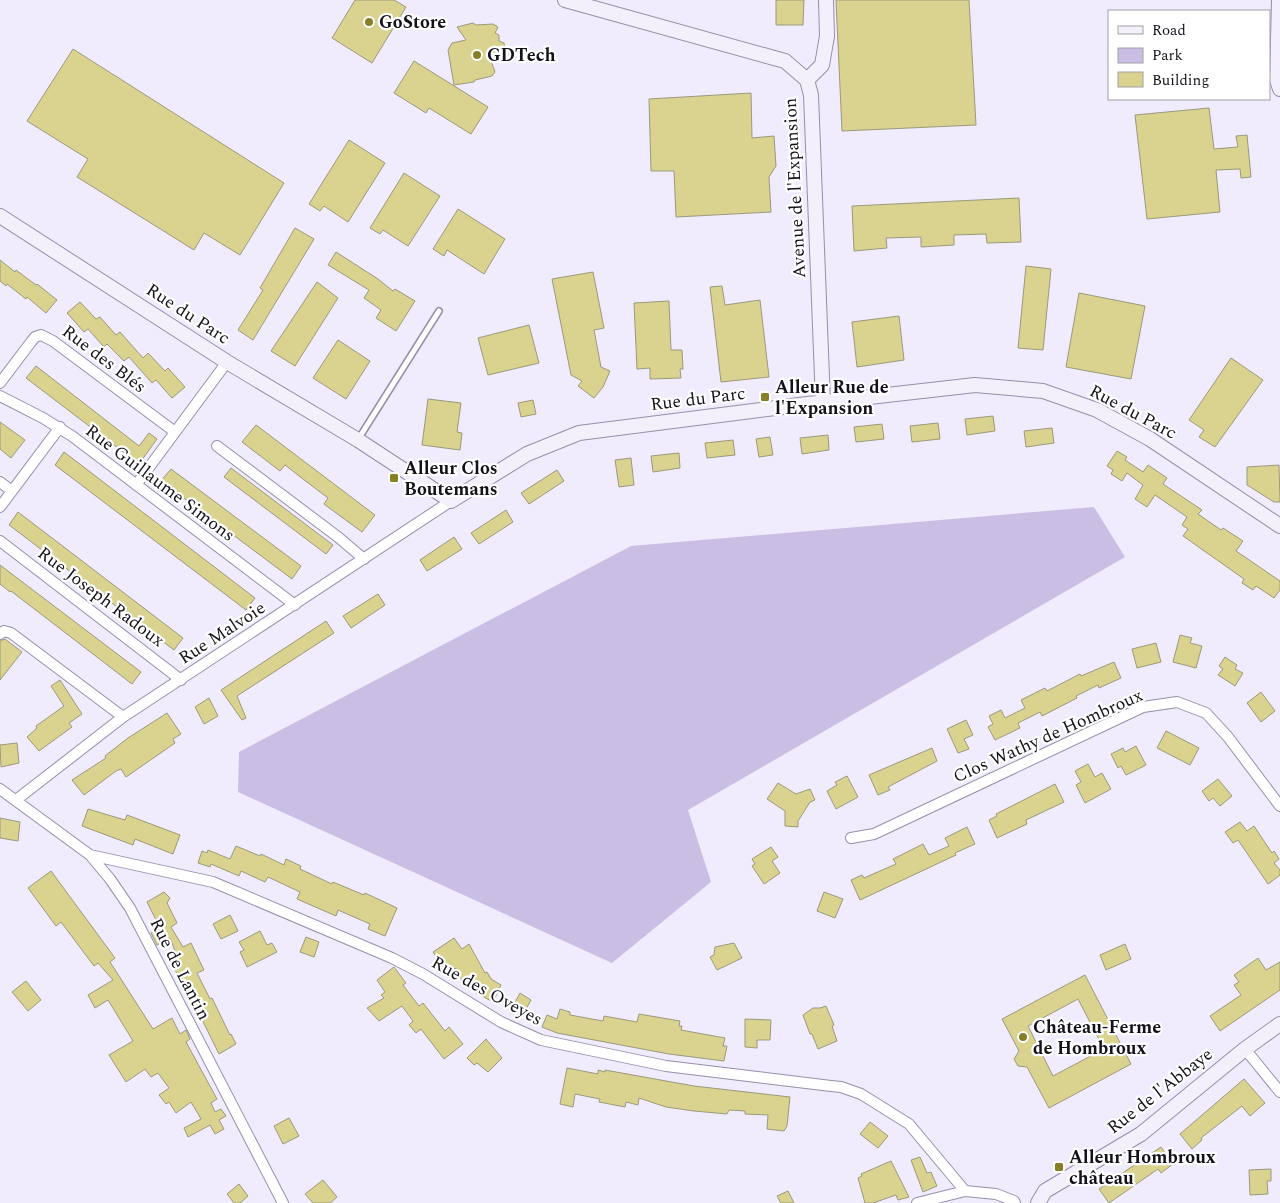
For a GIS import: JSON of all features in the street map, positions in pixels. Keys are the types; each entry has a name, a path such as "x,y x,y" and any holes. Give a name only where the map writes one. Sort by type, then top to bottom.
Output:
{"street":[{"name":"Avenue de l'Expansion","path":"565,0 785,61 807,80 811,95 823,402"},
{"path":"807,80 822,65 827,36 826,0"},
{"path":"1279,0 1277,80 1280,89"},
{"name":"Rue du Parc","path":"0,216 227,362 358,440 451,501 526,454 579,433 976,385 1043,391 1098,410 1150,439 1280,526"},
{"name":"Rue des Blés","path":"0,383 35,337 41,335 53,340 175,432"},
{"path":"136,485 227,362"},
{"name":"Rue Guillaume Simons","path":"0,396 60,428 295,605"},
{"path":"0,507 60,428"},
{"path":"217,446 338,537 364,559"},
{"path":"0,482 12,491"},
{"name":"Rue Malvoie","path":"16,800 123,717 451,501"},
{"name":"Rue Joseph Radoux","path":"0,542 181,680"},
{"path":"0,634 4,631 11,632 123,717"},
{"name":"Clos Wathy de Hombroux","path":"851,838 874,834 1143,707 1177,702 1206,713 1228,737 1280,806"},
{"name":"Rue de Lantin","path":"0,789 90,855 110,879 130,908 283,1203"},
{"name":"Rue des Oveyes","path":"90,855 213,882 392,958 424,974 501,1022 542,1040 666,1066 851,1090 871,1099 910,1124 965,1191"},
{"name":"Rue de l'Abbaye","path":"1038,1203 1045,1191 1141,1134 1245,1049 1280,1024"},
{"path":"1245,1049 1280,1092"},
{"path":"917,1203 965,1191 996,1194 1015,1203"}],"lane":[{"path":"358,440 438,311"}],"green space":[{"path":"1094,507 1125,557 688,810 711,882 612,963 238,792 239,752 631,546"}],"building":[{"name":"GoStore","path":"355,0 394,0 406,7 372,63 332,38"},
{"path":"776,0 804,0 803,25 776,25"},
{"path":"836,0 969,0 976,125 842,131"},
{"name":"GDTech","path":"473,23 476,25 493,24 498,27 495,33 499,35 499,41 504,43 506,53 503,58 490,58 495,72 492,76 475,80 474,82 454,85 448,50 452,43 466,40 457,27"},
{"path":"73,49 284,183 240,255 204,233 194,250 77,177 88,159 27,121"},
{"path":"414,61 488,107 471,134 429,108 426,113 394,93"},
{"path":"751,93 752,138 774,136 776,166 769,177 771,212 676,217 674,171 651,171 649,99"},
{"path":"1209,108 1214,149 1238,147 1236,136 1247,135 1251,177 1241,178 1240,169 1216,170 1220,212 1147,219 1135,115"},
{"path":"349,140 385,163 348,222 324,206 320,211 309,204"},
{"path":"404,173 440,196 408,246 383,230 380,234 370,228"},
{"path":"1019,198 1021,242 987,243 986,234 954,235 954,245 921,247 921,237 886,238 887,248 854,251 852,206"},
{"path":"458,209 505,239 484,274 447,250 444,256 433,249"},
{"path":"295,228 314,239 253,340 238,330 263,290 260,288"},
{"path":"336,252 393,291 395,289 415,301 396,331 376,318 381,310 364,298 369,290 328,265"},
{"path":"0,260 15,272 16,270 37,284 57,300 46,313 27,297 26,299 7,284 6,286 0,281"},
{"path":"1026,266 1051,269 1043,350 1018,348"},
{"path":"593,272 604,328 594,330 601,367 610,371 603,387 594,398 578,386 582,381 571,375 552,279"},
{"path":"317,282 338,298 295,366 271,351"},
{"path":"722,286 725,305 760,300 769,377 721,382 710,287"},
{"path":"1079,293 1145,306 1131,379 1066,367"},
{"path":"669,301 671,350 682,350 683,369 680,369 681,378 650,379 650,368 637,369 634,303"},
{"path":"80,302 96,319 100,317 116,335 120,332 143,358 148,353 165,371 168,368 185,387 172,398 156,380 152,383 129,357 124,361 107,344 104,347 88,329 84,332 67,313"},
{"path":"899,316 904,360 857,367 852,322"},
{"path":"529,325 539,363 488,375 478,338"},
{"path":"338,340 370,361 346,399 313,378"},
{"path":"1231,358 1263,380 1215,447 1199,437 1204,430 1189,420"},
{"path":"36,366 139,446 149,433 157,439 139,464 26,378"},
{"path":"428,399 461,403 457,432 462,433 460,450 422,445"},
{"path":"533,400 536,414 521,417 518,403"},
{"path":"993,416 995,431 967,435 965,419"},
{"path":"0,422 25,440 11,458 0,449"},
{"path":"938,423 940,439 912,442 910,426"},
{"path":"882,424 884,439 856,442 854,427"},
{"path":"256,425 375,515 362,532 324,504 328,498 285,465 280,471 242,442"},
{"path":"1052,428 1054,443 1026,447 1024,431"},
{"path":"828,435 829,450 802,454 800,438"},
{"path":"770,437 773,455 759,457 756,439"},
{"path":"733,440 735,455 707,458 705,443"},
{"path":"1117,451 1127,457 1125,460 1143,472 1148,465 1167,478 1163,484 1202,510 1198,514 1221,530 1223,528 1243,541 1236,551 1280,581 1280,590 1274,598 1256,586 1253,590 1242,583 1244,579 1183,536 1188,529 1182,525 1187,517 1155,495 1147,507 1135,499 1143,485 1127,473 1122,481 1111,474 1113,470 1107,466"},
{"path":"64,452 255,598 246,610 55,465"},
{"path":"679,453 680,468 653,472 651,456"},
{"path":"631,458 634,485 619,487 615,460"},
{"path":"1279,465 1280,502 1274,502 1247,485 1247,467"},
{"path":"231,468 333,545 326,554 224,477"},
{"path":"171,469 301,566 292,579 161,481"},
{"path":"557,470 564,481 529,504 521,493"},
{"path":"506,510 513,522 479,544 471,533"},
{"path":"18,512 183,638 174,650 9,525"},
{"path":"454,537 462,549 427,571 420,560"},
{"path":"0,565 141,672 132,684 0,584"},
{"path":"378,594 385,605 351,628 343,616"},
{"path":"326,621 334,633 237,696 246,718 242,720 221,690"},
{"path":"1180,635 1192,638 1190,643 1202,646 1196,668 1173,662"},
{"path":"5,639 22,652 0,680 0,641"},
{"path":"1156,643 1161,662 1137,668 1132,649"},
{"path":"1225,657 1237,665 1235,669 1243,673 1235,686 1218,675 1223,669 1219,666"},
{"path":"1114,662 1121,678 1099,688 1098,685 1042,716 1040,712 1018,723 1020,728 995,740 988,727 993,724 989,716 1001,710 1005,718 1025,708 1021,700 1045,688 1047,691 1080,674 1081,676"},
{"path":"60,680 82,714 69,723 72,727 39,751 27,737 37,728 36,726 64,706 51,686"},
{"path":"1261,692 1275,711 1261,722 1247,703"},
{"path":"209,698 218,716 204,724 195,707"},
{"path":"167,713 181,734 173,739 175,743 126,777 121,769 116,771 84,795 72,780 106,758 105,756 128,738"},
{"path":"966,720 973,735 964,739 969,749 958,753 947,729"},
{"path":"1166,731 1199,748 1190,765 1157,748"},
{"path":"17,743 19,763 1,767 0,745"},
{"path":"1136,746 1146,765 1126,775 1121,766 1118,768 1111,754 1123,748 1125,752"},
{"path":"932,748 937,761 888,787 890,790 878,795 869,775"},
{"path":"1088,764 1095,777 1102,773 1111,789 1085,803 1076,785 1081,782 1075,771"},
{"path":"847,776 858,797 836,809 827,791 837,785 835,782"},
{"path":"1218,779 1232,796 1220,806 1213,798 1209,801 1202,791"},
{"path":"778,783 796,794 810,789 815,800 810,802 798,821 798,827 785,826 785,811 767,799"},
{"path":"1055,784 1064,802 1026,820 1027,824 997,838 989,820 997,816 996,814"},
{"path":"88,809 125,820 127,815 180,835 173,854 135,839 133,845 82,826"},
{"path":"0,818 20,822 18,841 0,838"},
{"path":"1240,822 1247,831 1254,826 1272,853 1274,851 1279,859 1274,863 1280,870 1280,875 1268,884 1238,840 1233,843 1225,832"},
{"path":"967,827 975,844 955,853 956,855 860,900 851,880 862,875 864,878 896,864 893,859 923,844 929,855 949,846 945,838"},
{"path":"236,846 260,856 261,854 284,865 286,859 301,866 300,869 332,884 333,882 364,895 365,893 397,908 385,936 368,929 370,924 338,910 336,916 297,899 300,892 268,877 265,882 241,871 239,876 211,864 210,867 198,863 202,851 207,853 208,850 230,859"},
{"path":"771,847 778,857 772,861 780,873 764,884 752,866 755,864 752,859"},
{"path":"51,871 115,958 110,962 153,1029 172,1018 180,1034 186,1030 190,1039 186,1042 217,1099 211,1103 215,1112 221,1109 226,1116 219,1120 224,1129 215,1134 210,1125 188,1137 184,1128 201,1119 191,1102 176,1113 169,1102 166,1104 159,1095 169,1088 158,1073 151,1077 145,1069 126,1082 109,1055 133,1041 108,1000 95,1008 88,995 113,980 98,963 94,966 61,922 56,926 28,888"},
{"path":"164,892 170,898 167,903 177,923 171,927 183,947 191,943 204,970 197,973 236,1044 219,1054 183,981 181,981 175,970 180,968 170,938 157,945 151,933 160,928 147,902"},
{"path":"824,892 843,899 835,918 817,911"},
{"path":"230,915 238,931 221,939 213,924"},
{"path":"260,931 267,945 272,943 277,952 247,967 240,952 244,950 239,942"},
{"path":"306,937 319,942 314,957 300,952"},
{"path":"454,938 462,949 469,944 485,973 487,972 491,979 501,985 493,1002 466,987 455,968 447,973 433,952"},
{"path":"734,943 742,958 717,970 710,957 714,955 715,947"},
{"path":"1125,944 1131,959 1106,970 1100,955"},
{"path":"1258,958 1266,970 1280,962 1280,990 1220,1031 1210,1016 1241,995 1234,985 1239,982 1234,975"},
{"path":"394,967 406,983 403,985 419,1006 423,1003 445,1031 449,1027 463,1044 444,1059 421,1029 416,1033 409,1025 413,1021 402,1006 379,1021 367,1008 384,998 381,995 385,992 377,980"},
{"name":"Château-Ferme de Hombroux","path":"1085,975 1131,1064 1049,1108 1027,1067 1018,1066 1014,1059 1019,1051 1002,1019","holes":["1078,999 1104,1049 1053,1076 1028,1026"]},
{"path":"26,981 41,1000 28,1011 12,992"},
{"path":"520,993 531,1000 521,1018 510,1012"},
{"path":"826,1006 834,1025 832,1026 837,1041 818,1049 803,1015 813,1008"},
{"path":"560,1009 570,1012 570,1015 603,1021 604,1016 637,1022 639,1014 680,1021 679,1026 682,1026 681,1030 725,1038 723,1046 727,1046 724,1061 669,1054 557,1033 542,1027 547,1015 557,1019"},
{"path":"745,1019 771,1020 770,1040 757,1040 757,1048 745,1047"},
{"path":"486,1039 502,1058 488,1072 477,1063 474,1065 467,1058"},
{"path":"567,1068 598,1074 598,1070 605,1072 605,1070 694,1086 790,1097 787,1126 784,1131 767,1129 768,1115 745,1114 745,1111 729,1110 727,1114 694,1111 666,1107 639,1098 638,1105 626,1102 625,1107 599,1102 600,1099 575,1094 573,1107 560,1104"},
{"path":"1244,1079 1265,1103 1250,1116 1242,1106 1201,1138 1202,1140 1192,1149 1180,1134"},
{"path":"289,1118 299,1136 283,1144 274,1126"},
{"path":"870,1122 888,1136 878,1148 860,1134"},
{"path":"1161,1147 1173,1164 1161,1173 1158,1169 1109,1203 1099,1189"},
{"path":"920,1157 927,1173 931,1172 937,1186 923,1192 911,1160"},
{"path":"891,1161 909,1197 898,1200 896,1195 873,1203 865,1203 858,1178 862,1176 861,1174"},
{"path":"1271,1169 1271,1181 1267,1181 1268,1194 1250,1195 1249,1170"},
{"path":"323,1180 337,1197 330,1203 313,1203 305,1194"},
{"path":"239,1184 248,1196 240,1203 234,1203 227,1194"},
{"path":"788,1191 794,1203 781,1203 777,1196"}],"place":[{"name":"GoStore","path":"369,22"},
{"name":"GDTech","path":"477,55"},
{"name":"Alleur Rue de l'Expansion","path":"765,397"},
{"name":"Alleur Clos Boutemans","path":"394,478"},
{"name":"Château-Ferme de Hombroux","path":"1023,1037"},
{"name":"Alleur Hombroux château","path":"1059,1167"}]}
